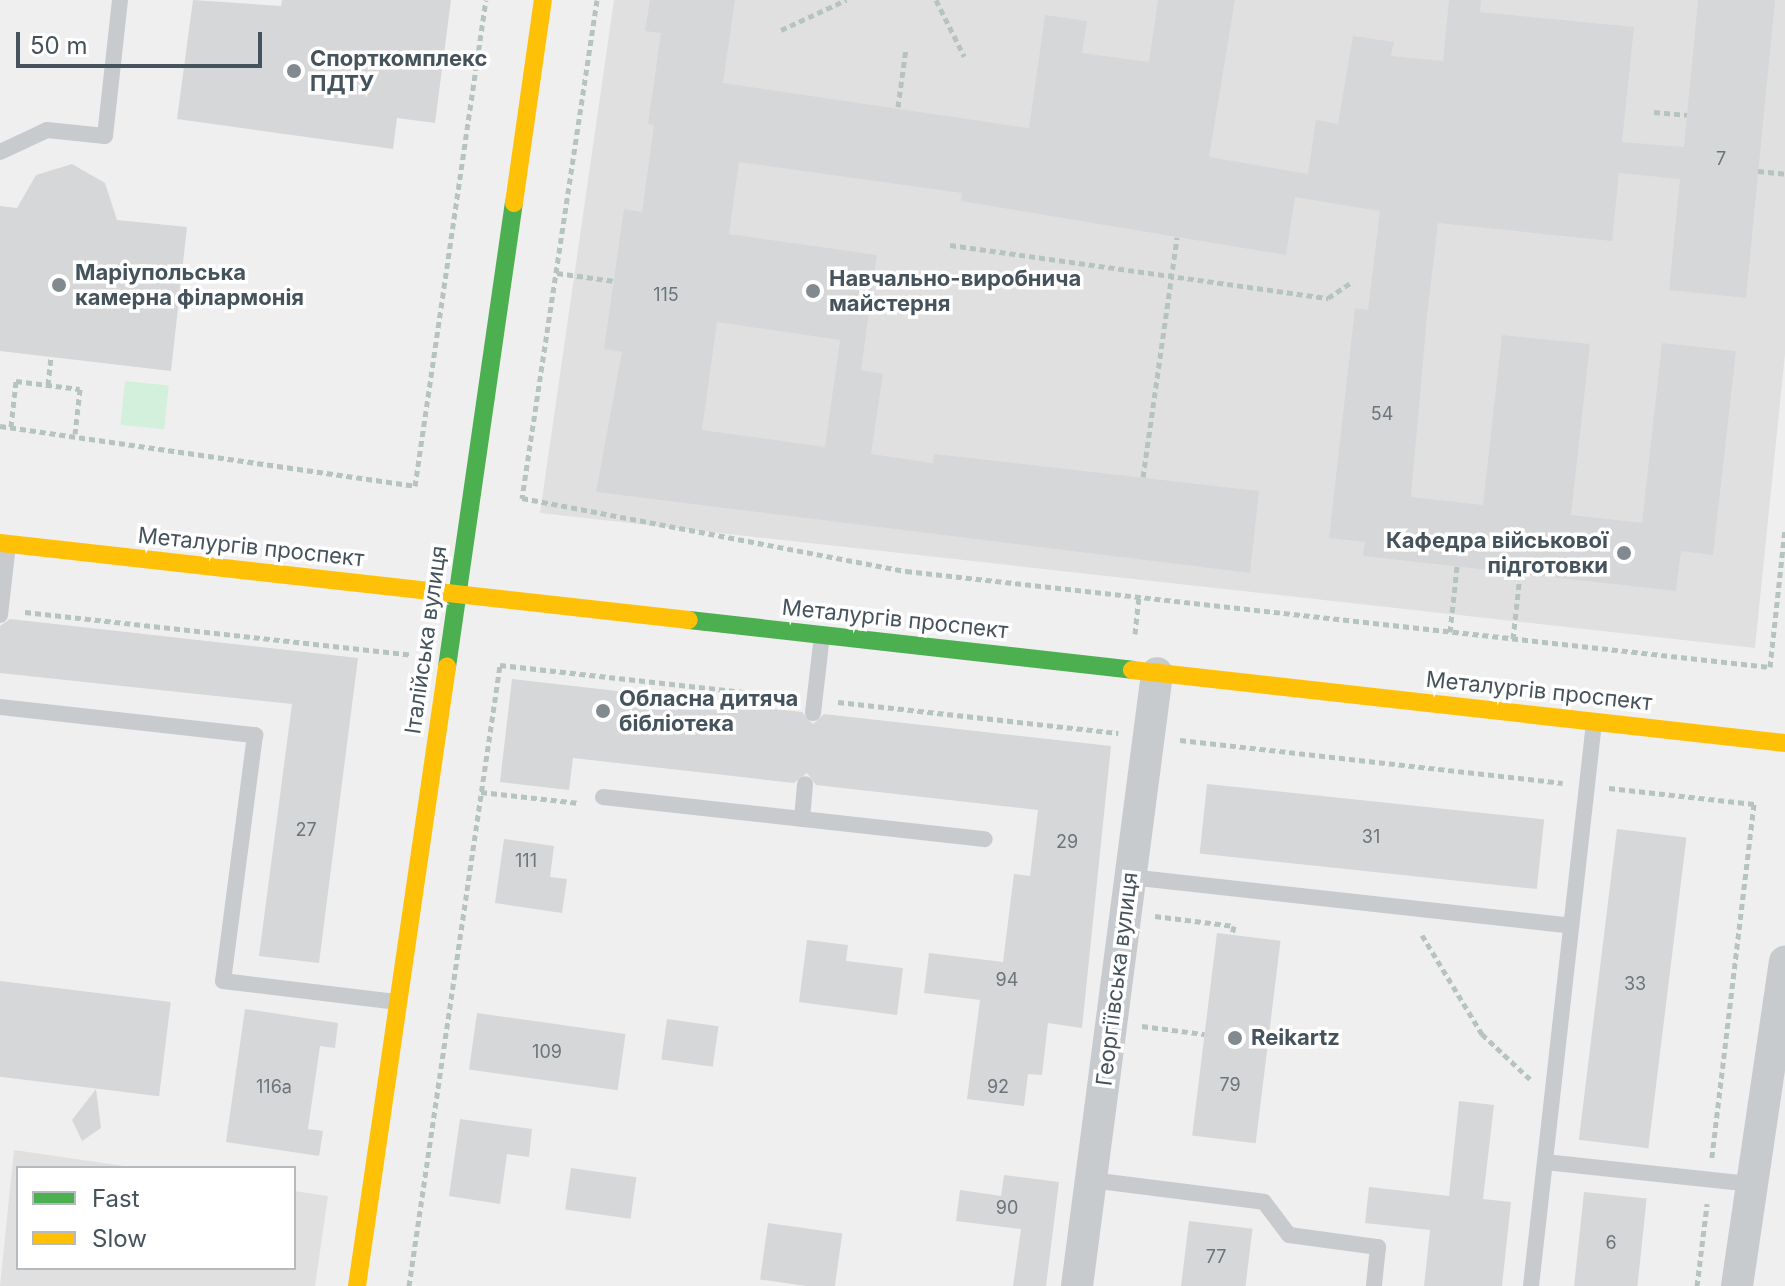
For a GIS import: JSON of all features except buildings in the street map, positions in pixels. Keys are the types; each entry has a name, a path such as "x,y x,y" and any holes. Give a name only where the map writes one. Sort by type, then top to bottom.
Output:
{"street":[{"name":"Італійська вулиця","path":"357,1286 543,0"},
{"name":"Металургів проспект","path":"4,544 1785,743"},
{"name":"Георгіївська вулиця","path":"1077,1286 1157,673"},
{"path":"1737,1286 1785,962"}],"lane":[{"path":"0,152 47,130 105,136 120,0"},
{"path":"0,615 4,544"},
{"path":"813,713 822,635"},
{"path":"0,707 255,735 223,981 398,1002"},
{"path":"1531,1286 1594,721"},
{"path":"802,819 805,784"},
{"path":"597,801 985,839"},
{"path":"1130,877 1571,926"},
{"path":"1545,1162 1752,1184"},
{"path":"1091,1180 1264,1202 1289,1235 1378,1247 1374,1286"}],"path":[{"path":"0,426 75,434 415,486 486,0"},
{"path":"597,0 522,498 906,571 1770,667 1785,529"},
{"path":"781,30 846,0"},
{"path":"936,0 964,56"},
{"path":"898,107 906,48"},
{"path":"1654,112 1687,115"},
{"path":"1758,171 1785,174"},
{"path":"1143,477 1177,237"},
{"path":"950,245 1171,281 1328,298 1353,281"},
{"path":"557,273 614,281"},
{"path":"48,385 51,357"},
{"path":"11,427 16,381 80,389 75,434"},
{"path":"1450,632 1457,566"},
{"path":"1513,639 1520,575"},
{"path":"1,609 423,656"},
{"path":"409,1286 500,665"},
{"path":"481,792 597,801"},
{"path":"1697,1286 1754,804"},
{"path":"1411,908 1482,1034 1552,1096"},
{"path":"1150,915 1234,926 1232,935"},
{"path":"1135,1025 1204,1034"}],"shaded area":[{"path":"614,0 1785,0 1785,354 1755,648 540,513"},
{"path":"14,1150 124,1166 16,1166 16,1270 296,1270 296,1191 328,1196 315,1286 0,1286"}],"green space":[{"path":"125,381 169,386 164,429 120,425"}],"traffic: fast":[{"path":"447,667 514,203"},
{"path":"689,620 1132,670"}],"traffic: slow":[{"path":"514,203 543,0"},
{"path":"0,543 689,620"},
{"path":"357,1286 447,667"},
{"path":"1132,670 1785,743"}],"place":[{"name":"Спорткомплекс ПДТУ","path":"294,71"},
{"name":"Маріупольська камерна філармонія","path":"59,285"},
{"name":"Навчально-виробнича майстерня","path":"813,291"},
{"name":"Кафедра військової підготовки","path":"1624,553"},
{"name":"Обласна дитяча бібліотека","path":"603,711"},
{"name":"Reikartz","path":"1235,1038"}]}
